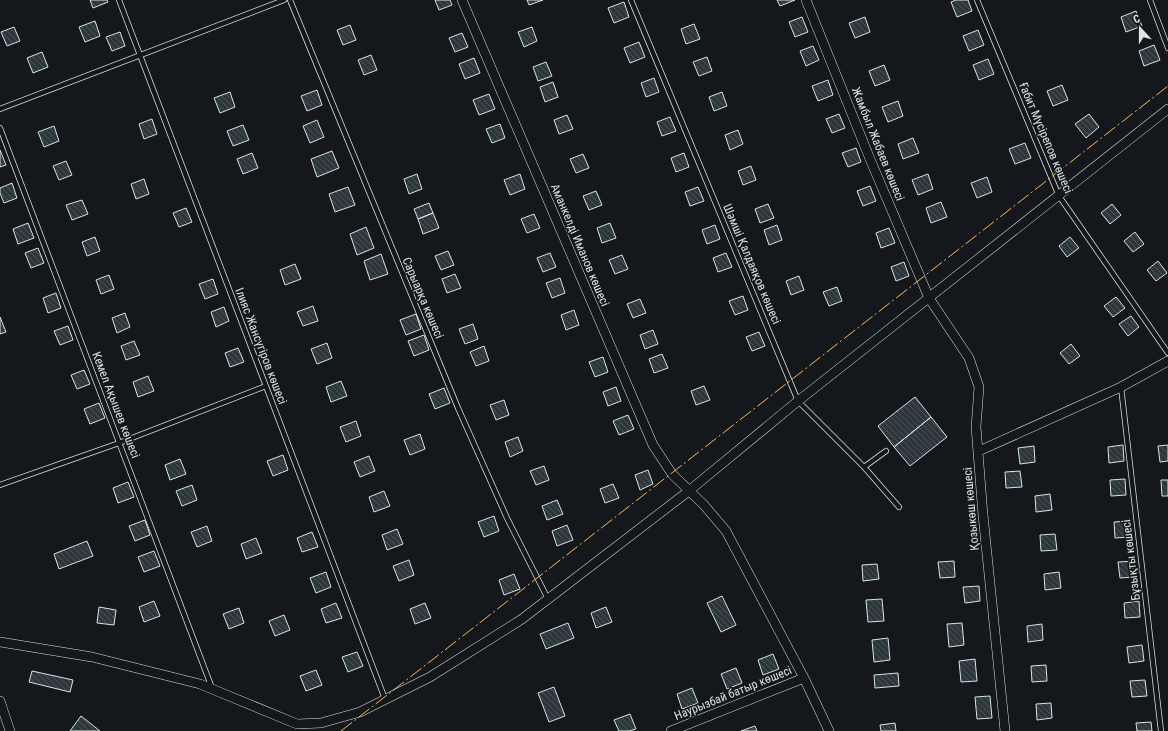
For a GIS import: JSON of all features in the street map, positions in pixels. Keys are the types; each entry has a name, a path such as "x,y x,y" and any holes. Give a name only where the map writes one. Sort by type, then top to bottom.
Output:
{"street":[{"name":"Аманкелді Иманов көшесі","path":"462,0 653,446 672,474 690,490 726,531 804,678 829,731"},
{"name":"Жамбыл Жабаев көшесі","path":"806,0 929,298"},
{"path":"0,642 92,657 200,684 297,724 320,723 360,712 430,677 522,619 690,490 798,401 1168,109"},
{"name":"Қозыкөш көшесі","path":"929,298 969,358 979,387 976,427 983,515 1005,731"},
{"path":"979,451 1121,386 1168,361"},
{"name":"Наурызбай батыр көшесі","path":"671,731 804,678"},
{"path":"0,701 10,731"}],"lane":[{"name":"Ілияс Жансүгіров көшесі","path":"119,0 385,699"},
{"path":"0,109 284,0"},
{"name":"Сарыарқа көшесі","path":"290,0 458,408 507,518 548,599"},
{"name":"Шәмші Қалдаяқов көшесі","path":"631,0 798,401 864,467 899,507"},
{"name":"Ғабит Мүсірепов көшесі","path":"977,0 1059,196 1168,353"},
{"path":"1150,0 1168,48"},
{"name":"Кемел Ақышев көшесі","path":"0,128 212,689"},
{"path":"0,486 119,443 266,386"},
{"name":"Бұзықты көшесі","path":"1121,386 1162,731"},
{"path":"864,467 886,451"}],"building":[{"path":"90,0 107,0 108,2 93,8"},
{"path":"435,0 450,0 452,5 439,10"},
{"path":"527,0 543,0 529,5"},
{"path":"777,0 795,0 780,6"},
{"path":"956,0 968,0 972,11 957,17 951,2"},
{"path":"624,2 629,17 614,23 608,8"},
{"path":"1136,11 1142,26 1126,32 1121,17"},
{"path":"802,17 808,32 795,37 789,22"},
{"path":"865,17 870,32 855,38 849,23"},
{"path":"95,21 100,36 85,42 79,27"},
{"path":"694,24 700,39 686,44 681,29"},
{"path":"350,25 356,40 343,45 337,30"},
{"path":"14,27 20,41 7,46 1,32"},
{"path":"532,27 537,41 524,47 518,32"},
{"path":"978,30 984,45 969,51 963,36"},
{"path":"120,32 125,46 112,51 106,37"},
{"path":"462,33 468,47 455,52 449,38"},
{"path":"639,42 645,57 630,63 624,48"},
{"path":"1154,45 1160,60 1144,66 1139,51"},
{"path":"813,46 819,60 806,66 800,51"},
{"path":"42,52 48,67 33,73 27,58"},
{"path":"371,55 377,70 364,75 358,60"},
{"path":"707,57 712,71 699,76 693,62"},
{"path":"474,58 480,73 465,79 459,64"},
{"path":"988,59 994,74 979,80 973,65"},
{"path":"546,62 552,76 538,81 533,67"},
{"path":"884,65 890,80 875,86 869,71"},
{"path":"654,78 659,92 646,97 641,83"},
{"path":"828,80 833,95 818,101 812,86"},
{"path":"553,82 558,97 545,102 540,87"},
{"path":"1062,85 1068,100 1053,106 1047,91"},
{"path":"317,90 322,105 307,111 301,96"},
{"path":"230,92 235,107 220,113 214,98"},
{"path":"722,92 727,106 714,111 709,97"},
{"path":"489,94 495,109 479,115 473,100"},
{"path":"898,101 903,116 888,122 882,107"},
{"path":"839,114 845,128 832,133 826,119"},
{"path":"1089,114 1099,127 1086,138 1075,124"},
{"path":"567,115 573,129 559,134 554,120"},
{"path":"670,117 676,131 662,136 657,122"},
{"path":"152,119 157,134 144,139 139,124"},
{"path":"317,120 324,137 310,143 303,126"},
{"path":"500,124 505,138 492,143 486,129"},
{"path":"243,125 249,140 233,146 227,131"},
{"path":"54,126 59,141 44,147 38,132"},
{"path":"738,130 743,144 730,150 725,135"},
{"path":"913,138 919,153 903,159 898,144"},
{"path":"1025,143 1031,158 1015,164 1009,149"},
{"path":"856,148 861,162 848,167 842,153"},
{"path":"0,150 6,165 0,167"},
{"path":"332,151 339,168 317,177 311,159"},
{"path":"252,153 258,168 243,174 237,159"},
{"path":"684,153 689,167 676,172 671,158"},
{"path":"583,154 589,168 576,173 570,159"},
{"path":"66,161 72,175 59,180 53,166"},
{"path":"751,166 756,180 743,185 738,171"},
{"path":"417,174 422,189 409,194 404,179"},
{"path":"520,174 525,189 510,195 504,180"},
{"path":"928,174 933,189 918,195 912,180"},
{"path":"987,177 992,192 977,198 971,183"},
{"path":"144,179 149,194 136,199 131,184"},
{"path":"12,183 17,198 4,203 0,193 0,188"},
{"path":"870,186 876,201 863,206 857,191"},
{"path":"348,187 355,205 335,212 329,194"},
{"path":"698,187 704,201 690,206 685,192"},
{"path":"596,191 602,205 589,210 583,196"},
{"path":"82,200 88,214 72,220 66,205"},
{"path":"941,202 947,217 931,223 926,208"},
{"path":"429,203 433,213 418,219 414,209"},
{"path":"768,204 774,218 760,223 755,209"},
{"path":"1112,204 1121,215 1110,224 1101,213"},
{"path":"186,208 192,222 179,227 173,213"},
{"path":"433,213 439,228 423,234 418,219"},
{"path":"534,214 540,228 527,233 521,219"},
{"path":"28,223 34,238 18,244 13,229"},
{"path":"610,223 616,238 602,243 597,228"},
{"path":"715,225 720,239 707,244 702,230"},
{"path":"777,225 782,240 769,245 764,230"},
{"path":"366,227 374,248 357,255 350,234"},
{"path":"889,228 895,243 881,248 876,233"},
{"path":"1135,232 1144,244 1133,252 1124,241"},
{"path":"95,237 100,251 87,256 82,242"},
{"path":"1070,237 1079,248 1067,257 1059,246"},
{"path":"38,248 44,263 31,268 25,253"},
{"path":"448,251 454,265 441,270 435,256"},
{"path":"550,253 556,267 543,272 537,258"},
{"path":"726,253 732,267 718,272 713,258"},
{"path":"381,254 388,274 370,280 364,261"},
{"path":"622,255 628,269 615,274 609,260"},
{"path":"1158,261 1167,273 1156,281 1147,270"},
{"path":"904,262 909,276 896,281 891,267"},
{"path":"295,264 301,279 285,285 280,270"},
{"path":"455,274 461,288 447,293 442,279"},
{"path":"109,275 114,289 101,294 96,280"},
{"path":"799,276 804,290 791,295 786,281"},
{"path":"560,278 565,293 552,298 546,283"},
{"path":"213,279 218,294 205,299 199,284"},
{"path":"837,287 842,301 829,306 823,292"},
{"path":"56,293 61,308 48,313 43,298"},
{"path":"743,296 748,310 735,315 729,301"},
{"path":"1116,297 1125,308 1113,317 1104,306"},
{"path":"640,299 646,313 633,318 627,304"},
{"path":"313,306 318,321 303,326 297,312"},
{"path":"224,307 229,321 216,327 211,312"},
{"path":"574,310 579,325 566,330 561,315"},
{"path":"125,313 130,327 117,333 112,318"},
{"path":"416,314 421,329 406,335 400,320"},
{"path":"1131,316 1139,327 1128,336 1119,324"},
{"path":"0,317 6,332 0,334"},
{"path":"473,324 478,339 465,344 459,329"},
{"path":"68,326 73,340 60,345 54,331"},
{"path":"653,330 658,344 645,349 640,335"},
{"path":"759,332 765,346 752,351 746,337"},
{"path":"424,335 429,350 414,356 408,341"},
{"path":"134,341 140,355 126,360 121,346"},
{"path":"327,343 332,358 317,364 311,349"},
{"path":"1071,344 1080,356 1069,364 1060,353"},
{"path":"484,346 489,361 476,366 470,352"},
{"path":"238,348 244,362 230,367 225,353"},
{"path":"662,354 668,368 654,373 649,359"},
{"path":"603,357 608,372 595,377 589,362"},
{"path":"84,370 90,384 77,389 71,375"},
{"path":"148,376 154,391 138,397 133,382"},
{"path":"341,381 347,396 331,402 326,387"},
{"path":"704,386 710,400 696,405 691,391"},
{"path":"616,387 621,401 608,406 603,392"},
{"path":"444,388 450,403 435,409 429,394"},
{"path":"915,397 931,417 894,447 878,426"},
{"path":"504,400 509,415 496,420 490,405"},
{"path":"99,403 105,418 90,424 84,409"},
{"path":"628,415 634,429 619,435 613,421"},
{"path":"931,417 947,437 910,466 894,447"},
{"path":"356,421 361,436 346,442 340,427"},
{"path":"420,434 425,449 410,455 404,440"},
{"path":"518,437 523,451 510,457 505,442"},
{"path":"1123,445 1124,461 1109,463 1108,447"},
{"path":"1168,445 1168,461 1160,462 1158,446"},
{"path":"1034,446 1035,462 1020,464 1018,448"},
{"path":"283,455 288,470 273,476 267,461"},
{"path":"369,456 375,471 360,477 354,462"},
{"path":"180,459 186,474 170,480 165,465"},
{"path":"544,466 549,480 536,485 530,471"},
{"path":"648,470 653,484 640,490 635,475"},
{"path":"1020,471 1022,487 1006,488 1005,472"},
{"path":"1125,479 1126,495 1111,496 1110,480"},
{"path":"1161,480 1168,480 1168,496 1162,496"},
{"path":"128,482 134,497 118,503 113,488"},
{"path":"613,484 619,498 605,503 600,489"},
{"path":"192,485 197,500 182,506 176,491"},
{"path":"384,491 390,506 374,512 369,497"},
{"path":"1050,494 1052,510 1036,512 1035,496"},
{"path":"557,500 563,514 547,520 542,506"},
{"path":"494,516 499,531 484,537 478,522"},
{"path":"145,520 150,535 135,541 129,526"},
{"path":"1129,521 1130,537 1115,538 1114,522"},
{"path":"567,525 573,540 557,546 552,531"},
{"path":"207,526 212,541 197,547 191,532"},
{"path":"397,529 403,544 387,550 382,535"},
{"path":"312,532 318,547 302,552 297,538"},
{"path":"1055,534 1057,550 1041,551 1040,535"},
{"path":"256,538 262,553 246,559 241,544"},
{"path":"87,541 93,556 59,569 54,554"},
{"path":"154,551 160,566 144,572 138,557"},
{"path":"409,560 414,575 399,581 393,566"},
{"path":"954,561 955,577 940,578 938,562"},
{"path":"1134,561 1135,577 1120,578 1118,562"},
{"path":"877,564 879,579 863,581 862,565"},
{"path":"326,572 331,587 316,593 310,578"},
{"path":"1059,572 1061,588 1045,590 1044,574"},
{"path":"514,574 520,589 504,595 499,580"},
{"path":"979,586 980,601 965,603 963,587"},
{"path":"722,596 736,625 721,632 707,603"},
{"path":"882,599 884,621 868,622 866,600"},
{"path":"154,601 160,616 144,622 139,607"},
{"path":"1139,601 1140,617 1125,618 1124,603"},
{"path":"336,603 342,618 326,623 321,609"},
{"path":"425,603 431,618 415,624 410,609"},
{"path":"99,607 116,610 114,625 97,623"},
{"path":"606,607 612,622 596,628 591,613"},
{"path":"239,608 244,623 229,629 223,614"},
{"path":"284,615 290,630 275,636 269,621"},
{"path":"568,623 574,638 546,649 540,634"},
{"path":"962,623 964,645 949,647 947,624"},
{"path":"1042,624 1043,640 1028,642 1027,626"},
{"path":"888,638 890,660 874,662 872,640"},
{"path":"1142,645 1144,661 1129,663 1127,647"},
{"path":"357,652 363,666 348,672 342,657"},
{"path":"773,654 779,669 763,675 758,660"},
{"path":"975,659 977,681 961,682 959,661"},
{"path":"1046,665 1047,681 1032,682 1031,666"},
{"path":"736,668 742,683 727,689 721,674"},
{"path":"316,670 322,685 306,691 300,676"},
{"path":"32,671 73,680 70,692 29,682"},
{"path":"898,673 899,686 875,688 874,675"},
{"path":"1145,680 1147,696 1132,697 1130,681"},
{"path":"554,687 565,716 549,722 538,693"},
{"path":"692,688 698,703 682,709 677,694"},
{"path":"990,696 992,718 977,719 975,697"},
{"path":"1051,703 1052,718 1037,720 1036,704"},
{"path":"630,714 636,729 619,731 614,720"},
{"path":"81,716 100,731 70,731"},
{"path":"1151,722 1152,731 1137,731 1136,723"},
{"path":"895,723 896,731 881,731 880,725"},
{"path":"755,726 757,731 741,731"}],"power":[{"path":"341,731 1168,86"}]}
